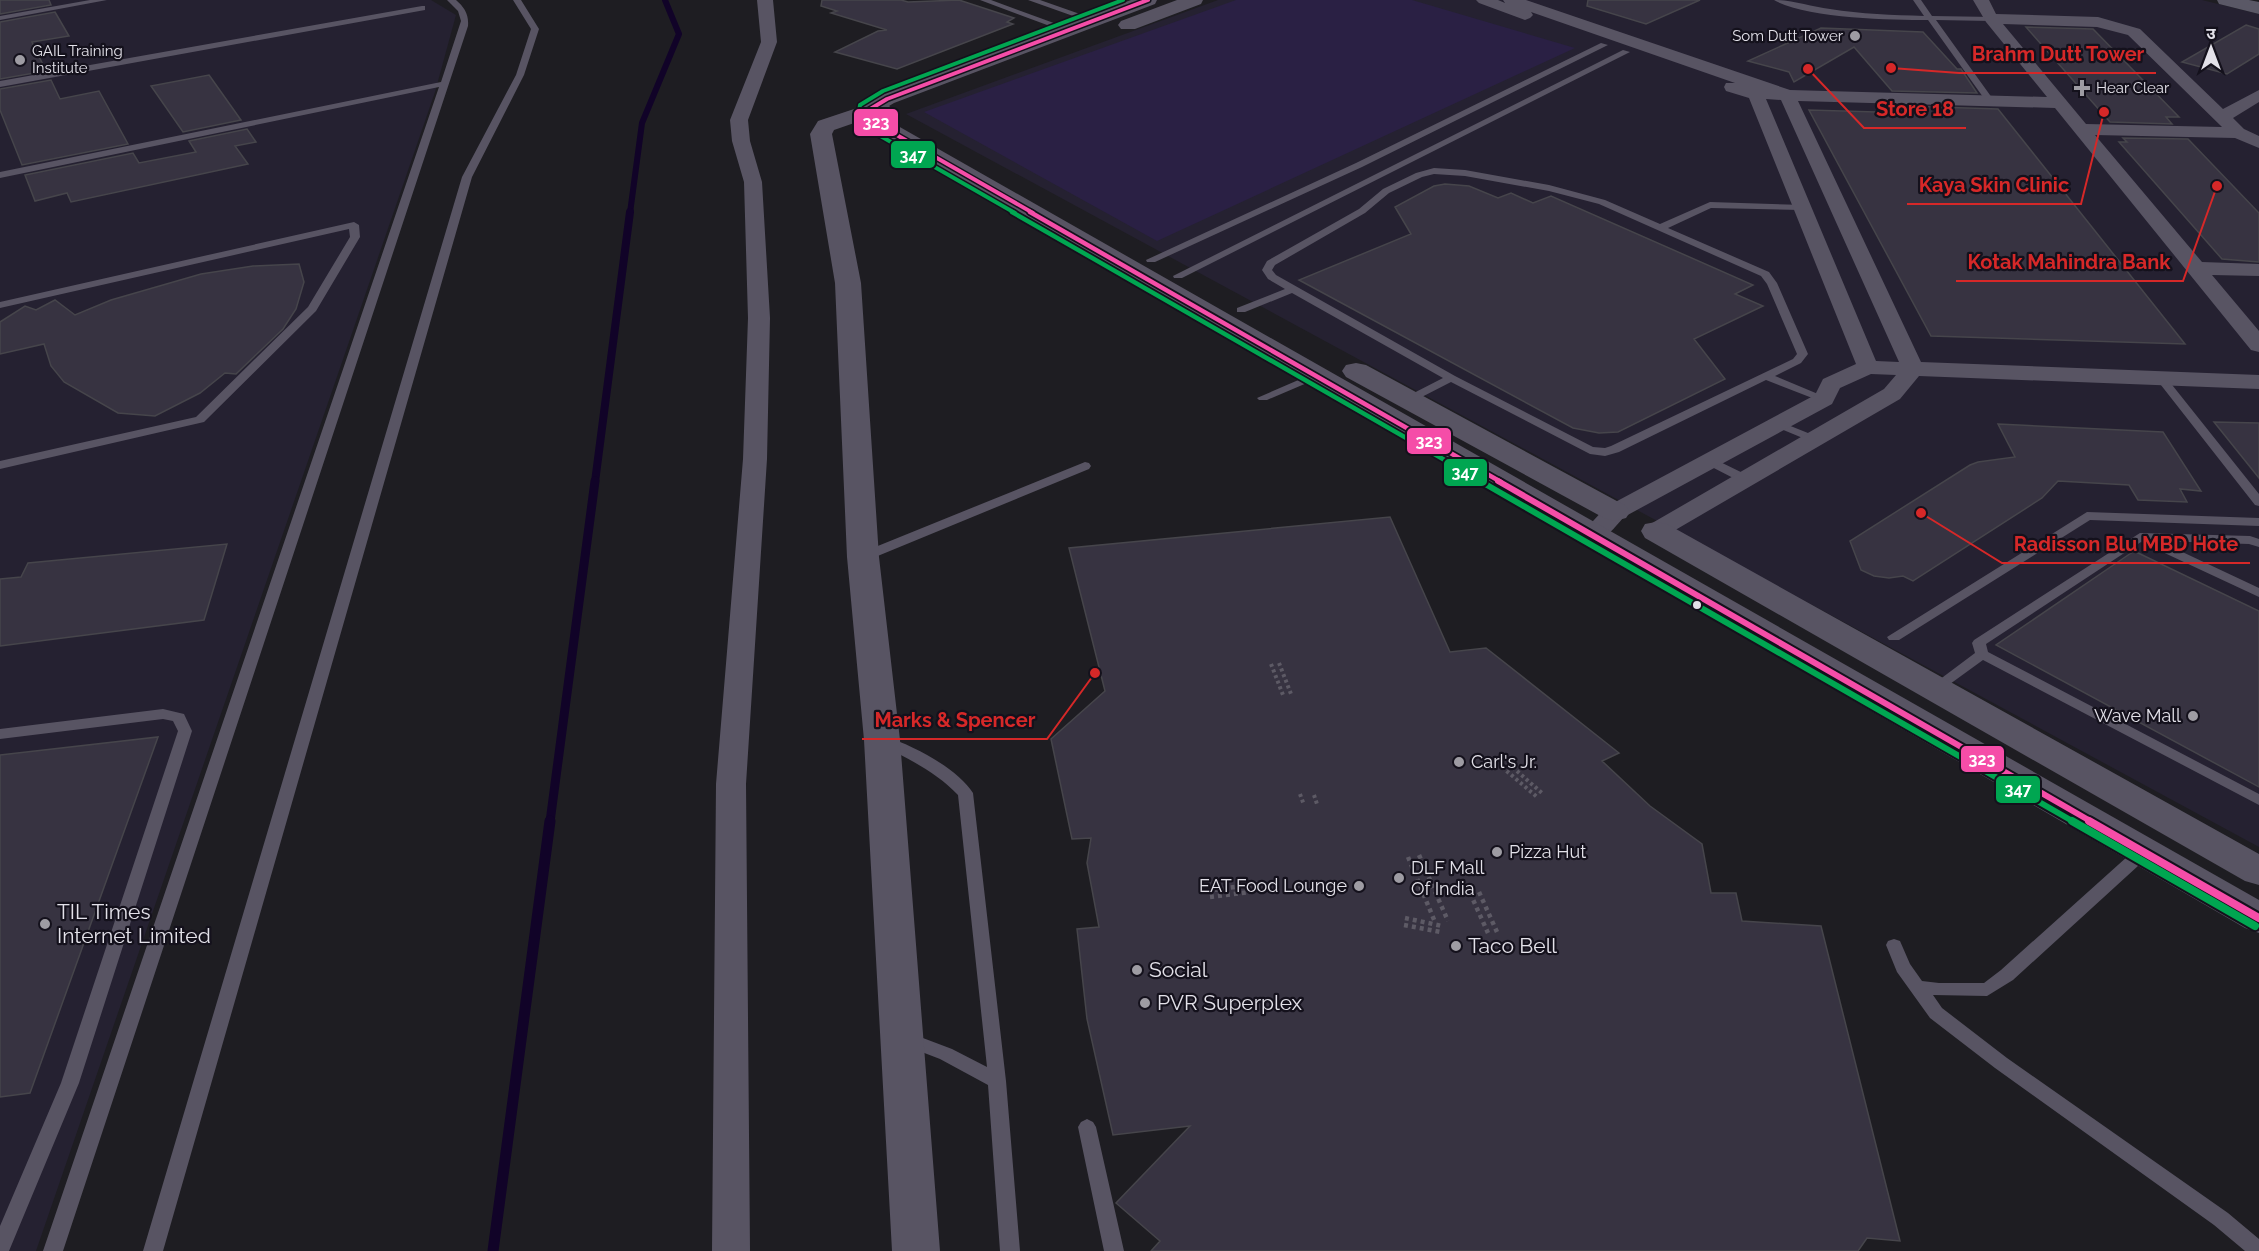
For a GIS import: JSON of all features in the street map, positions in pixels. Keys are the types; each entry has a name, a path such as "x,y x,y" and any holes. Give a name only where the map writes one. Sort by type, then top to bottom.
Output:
{"main road":[{"path":"2226,0 2259,8"}],"street":[{"path":"731,1251 731,784 755,459 759,318 753,182 741,141 739,120 769,42 765,0"},
{"path":"883,112 887,99 1148,0"},
{"path":"916,1251 882,740 863,557 848,284 821,134 826,126 883,112 1194,0"},
{"path":"1484,0 1605,45 1756,95 2061,103"},
{"path":"1511,0 1787,96 1913,369"},
{"path":"1981,0 1992,19 2259,345"},
{"path":"1992,19 2098,22 2134,32 2238,133 2259,143"},
{"path":"2222,117 2259,94"},
{"path":"1756,95 1868,367"},
{"path":"1615,512 1178,276 904,119 883,112 866,115 881,126 2145,850 2259,918"},
{"path":"2082,129 2238,133"},
{"path":"2196,268 2259,270"},
{"path":"1594,534 1615,512 1824,399 1831,384 1868,367 2259,382"},
{"path":"1656,531 1892,394 1913,369"},
{"path":"1656,531 2259,872"}],"lane":[{"path":"0,18 103,0"},
{"path":"53,1251 466,17 463,10 451,0"},
{"path":"153,1251 467,177 520,75 535,28 518,0"},
{"path":"984,0 1081,25"},
{"path":"1032,0 1081,25"},
{"path":"1778,0 1816,10 1992,19"},
{"path":"1917,0 1991,102"},
{"path":"0,84 422,8"},
{"path":"1151,260 1359,165 1605,45"},
{"path":"1178,276 1626,52"},
{"path":"0,175 443,84"},
{"path":"1434,171 1464,173 1576,194 1661,227 1765,274 1772,283 1803,354 1797,361 1605,452 1579,446 1451,378 1293,289 1272,277 1267,270 1271,263 1362,211 1386,191 1419,175 1434,171"},
{"path":"1661,227 1710,205 1801,207"},
{"path":"0,305 354,225 355,237 312,309 200,420 0,465"},
{"path":"1241,310 1293,289"},
{"path":"1263,398 1317,375"},
{"path":"1766,376 1824,399"},
{"path":"1408,400 1451,378"},
{"path":"2161,378 2259,502"},
{"path":"1778,424 1814,439"},
{"path":"1710,460 1745,479"},
{"path":"863,557 1085,466"},
{"path":"1894,637 2088,516 2259,522"},
{"path":"2259,543 2250,540 2140,537 1979,643 1982,654 2259,800"},
{"path":"2140,537 2259,593"},
{"path":"1934,689 1982,654"},
{"path":"0,734 163,714 179,717 185,731 70,1083 0,1249"},
{"path":"882,740 931,763 950,776 965,793 997,1081 1010,1251"},
{"path":"1916,986 1939,990 1987,989 2007,975 2145,850"},
{"path":"1894,945 1903,967 1936,1012 2001,1063 2221,1219 2259,1251"},
{"path":"902,1036 946,1054 997,1081"},
{"path":"1087,1127 1114,1251"}],"path":[{"path":"1279,663 1291,694"},
{"path":"1271,664 1283,695"},
{"path":"1508,764 1543,794"},
{"path":"1502,767 1537,797"},
{"path":"1300,794 1304,805"},
{"path":"1314,795 1317,804"},
{"path":"1419,855 1448,921"},
{"path":"1408,857 1435,922"},
{"path":"1207,891 1262,883"},
{"path":"1210,897 1265,890"},
{"path":"1479,892 1497,932"},
{"path":"1470,893 1488,933"},
{"path":"1405,918 1442,926"},
{"path":"1404,925 1441,932"}],"shaded area":[{"path":"0,0 431,0 456,15 435,92 36,1251 0,1251"},
{"path":"1218,0 2202,0 2259,14 2259,847 906,114"},
{"path":"1236,0 1412,0 1575,48 1157,241 924,112"}],"building":[{"path":"0,0 49,0 51,5 0,14"},
{"path":"822,0 901,0 908,2 959,0 1014,18 1007,22 1013,24 897,69 835,52 878,31 887,30 831,13 837,11 821,6"},
{"path":"1588,0 1700,0 1646,24 1587,6"},
{"path":"55,12 69,36 32,42 46,71 0,79 0,22"},
{"path":"2246,25 2259,29 2259,54 2227,74 2182,62"},
{"path":"2026,27 2093,29 2179,117 2166,117 2172,124 2110,122"},
{"path":"1821,28 1923,32 1957,69 1961,69 1977,93 1892,91 1854,47 1794,82 1789,72 1748,61"},
{"path":"209,75 241,120 183,132 151,86"},
{"path":"51,80 60,99 99,91 128,144 22,165 0,110 0,89"},
{"path":"1905,106 1998,109 2185,344 1931,336 1809,110 1911,113"},
{"path":"247,129 256,142 235,146 248,164 71,202 67,193 35,201 25,175 133,153 139,163 196,152 189,141"},
{"path":"2123,138 2188,139 2259,213 2259,262 2222,259 2119,142 2127,142"},
{"path":"1445,184 1469,186 1498,198 1511,193 1533,203 1551,196 1753,285 1735,294 1763,306 1694,339 1725,379 1618,432 1599,433 1573,428 1299,280 1411,234 1395,207 1434,186"},
{"path":"299,264 304,282 296,309 283,329 236,374 225,373 200,393 155,416 118,413 64,382 51,366 44,344 0,354 0,322 25,306 36,310 55,300 75,315 111,300 201,274 253,266"},
{"path":"2214,422 2259,423 2259,478"},
{"path":"1998,424 2163,432 2201,491 2180,489 2187,502 2138,500 2129,485 2058,481 2042,498 1913,581 1903,576 1889,578 1874,576 1861,570 1850,541 1970,465 2015,457"},
{"name":"DLF Mall Of India","path":"1390,517 1450,652 1486,648 1619,753 1602,761 1650,806 1702,844 1711,893 1736,893 1742,921 1821,926 1900,1241 1867,1238 1858,1251 1151,1251 1160,1241 1116,1203 1190,1126 1113,1135 1087,1019 1077,929 1099,927 1087,863 1091,838 1072,839 1051,739 1105,691 1069,548"},
{"path":"227,544 204,620 0,646 0,579 21,577 28,563"},
{"name":"Wave Mall","path":"2134,551 2259,611 2259,787 1996,645"},
{"name":"TIL Times Internet Limited","path":"158,737 30,1093 0,1097 0,755"}],"waterway":[{"path":"630,213 642,123 679,34 665,0"},
{"path":"595,482 630,212"},
{"path":"550,822 595,481"},
{"path":"493,1251 550,821"}],"transit line":[{"name":"347","path":"1123,0 883,91 860,105 858,119 877,134 2255,926"},
{"name":"323","path":"1148,0 887,99 867,111 866,115 881,126 2259,918"}],"place":[{"name":"Som Dutt Tower","path":"1855,36"},
{"name":"GAIL Training Institute","path":"20,60"},
{"name":"Brahm Dutt Tower","path":"1891,68"},
{"name":"Store 18","path":"1808,69"},
{"name":"Hear Clear","path":"2082,88"},
{"name":"Kaya Skin Clinic","path":"2104,112"},
{"name":"Kotak Mahindra Bank","path":"2217,186"},
{"name":"Radisson Blu MBD Hote","path":"1921,513"},
{"name":"Marks & Spencer","path":"1095,673"},
{"name":"Wave Mall","path":"2193,716"},
{"name":"Carl's Jr.","path":"1459,762"},
{"name":"Pizza Hut","path":"1497,852"},
{"name":"DLF Mall Of India","path":"1399,878"},
{"name":"EAT Food Lounge","path":"1359,886"},
{"name":"TIL Times Internet Limited","path":"45,924"},
{"name":"Taco Bell","path":"1456,946"},
{"name":"Social","path":"1137,970"},
{"name":"PVR Superplex","path":"1145,1003"}]}
